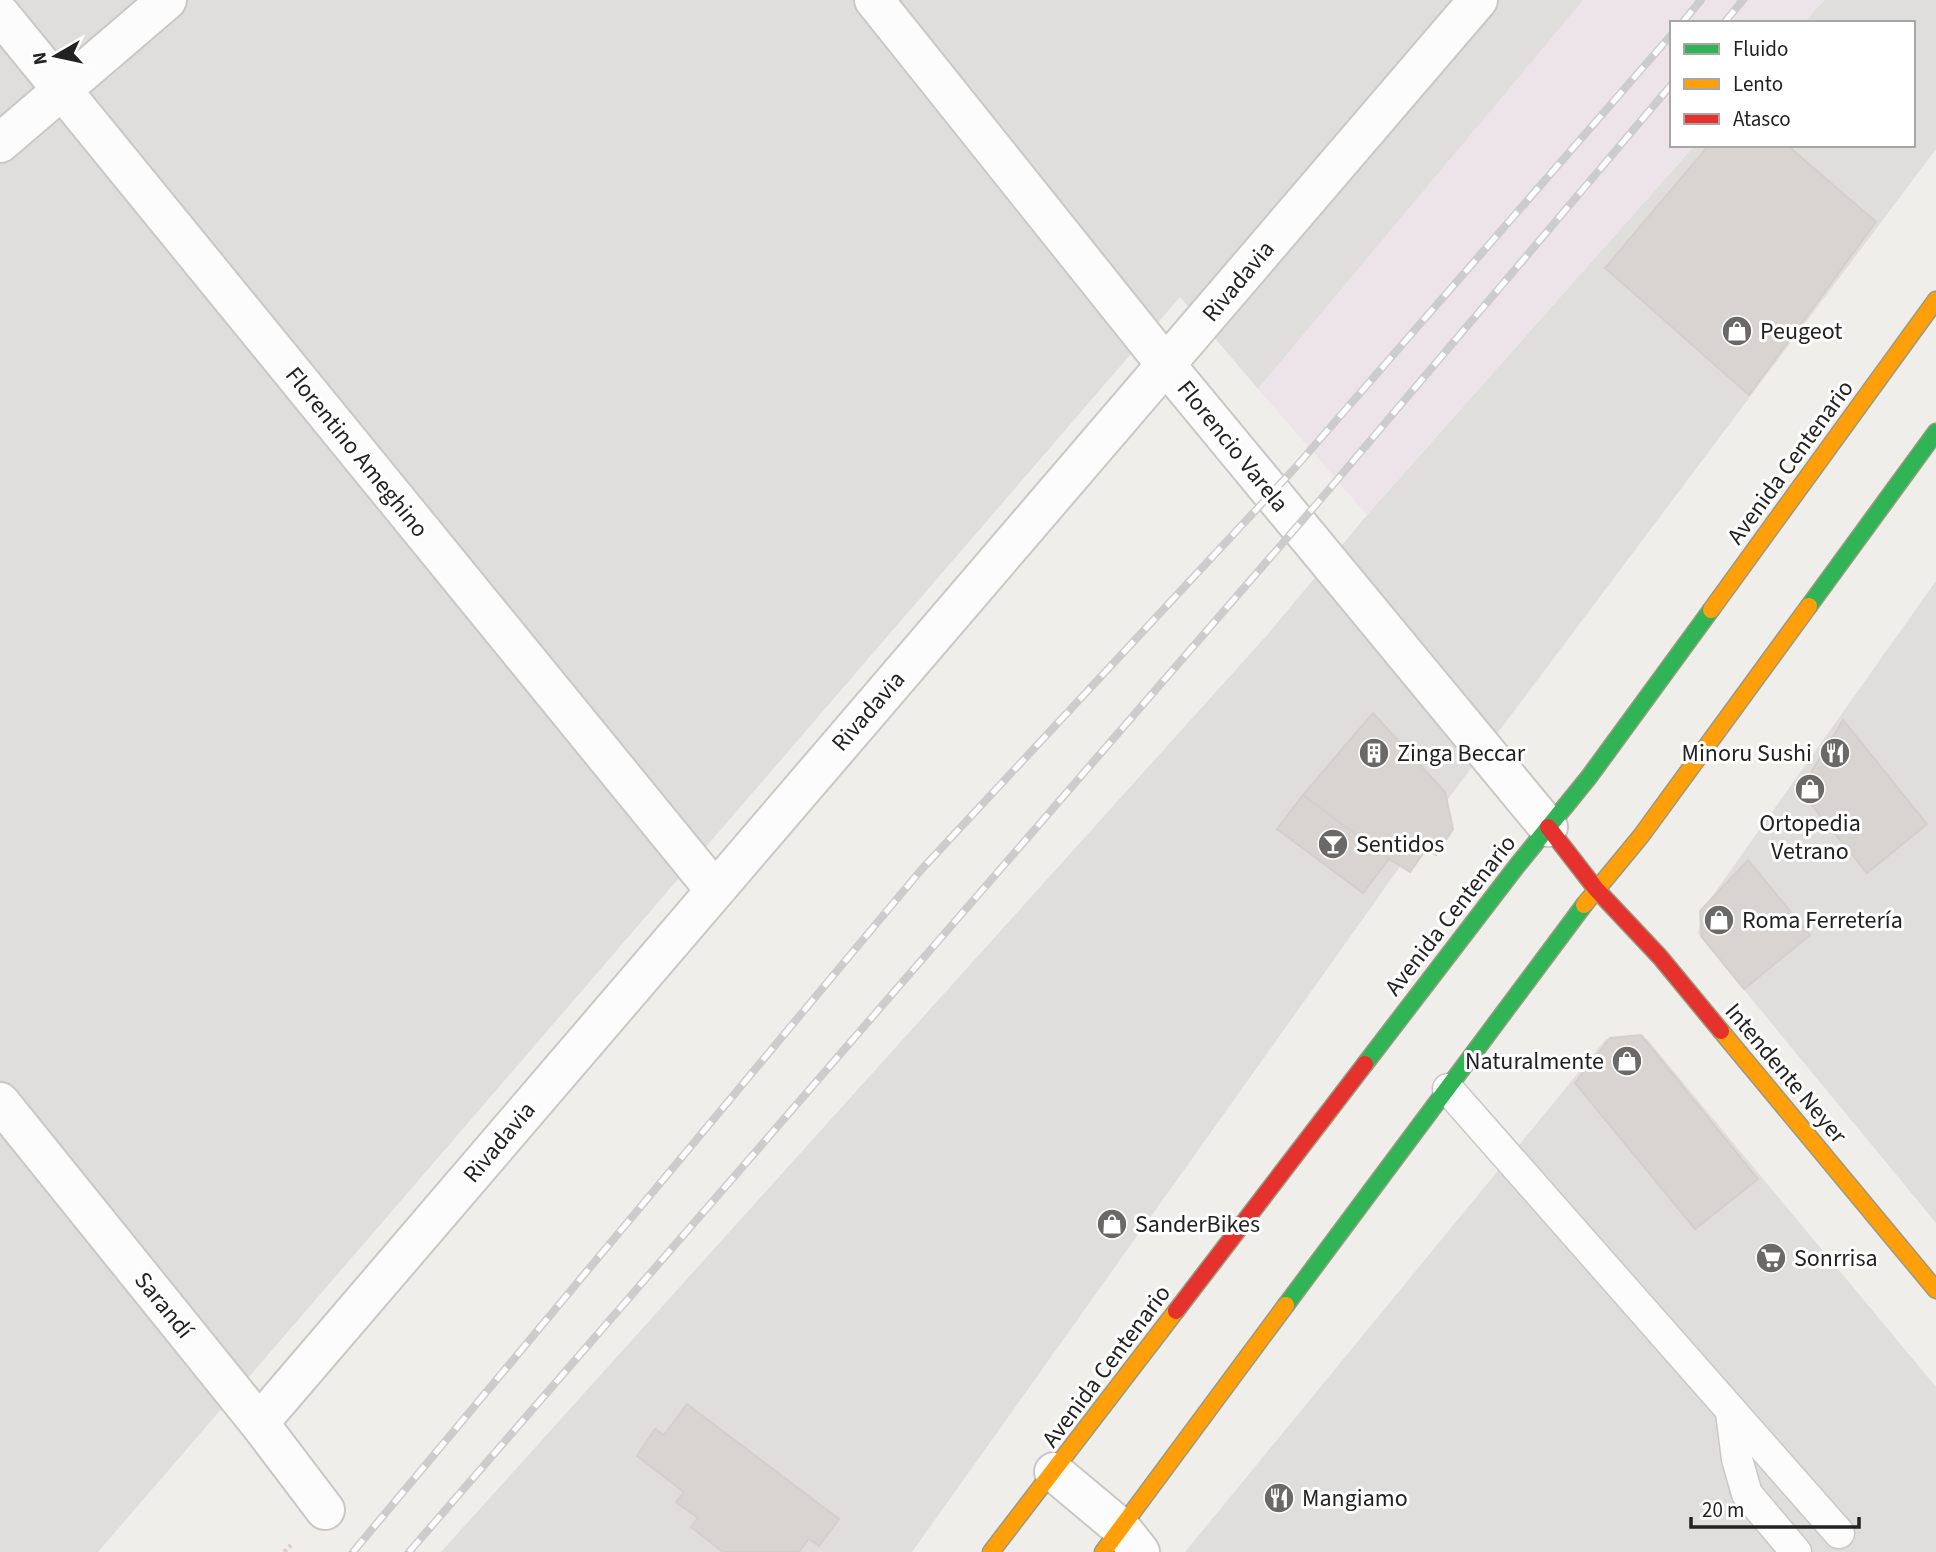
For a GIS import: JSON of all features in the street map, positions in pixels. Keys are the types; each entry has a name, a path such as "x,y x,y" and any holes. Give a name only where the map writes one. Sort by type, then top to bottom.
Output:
{"main road":[{"name":"Avenida Centenario","path":"992,1552 1589,777 1936,300"},
{"path":"1122,1544 1448,1089 1596,889 1641,836 1936,432"},
{"name":"Florencio Varela","path":"1548,827 1596,889"},
{"name":"Intendente Neyer","path":"1596,889 1660,957 1936,1290"}],"street":[{"path":"0,143 167,0"},
{"name":"Florencio Varela","path":"874,0 1167,365 1548,827"},
{"name":"Rivadavia","path":"259,1423 1478,0"},
{"name":"Florentino Ameghino","path":"0,14 714,889"},
{"name":"Sarandí","path":"0,1102 259,1423 325,1510"},
{"path":"1054,1472 1122,1544"}],"lane":[{"path":"1448,1089 1839,1533"},
{"path":"1731,1412 1737,1459 1747,1494 1796,1552"}],"shaded area":[{"path":"0,0 1584,0 1258,389 1180,297 98,1552 0,1552"},
{"path":"1583,0 1824,0 1806,21 1670,21 1670,147 1693,147 1367,515 1258,389"},
{"path":"1824,0 1936,0 1936,149 1451,795 912,1552 441,1552 1268,634 1367,515 1693,147 1915,147 1915,21 1806,21"},
{"path":"1936,581 1936,1223 1698,934 1701,912"},
{"path":"1606,1039 1647,1039 1936,1387 1936,1552 1185,1552"}],"building":[{"name":"Peugeot","path":"1707,147 1789,147 1876,222 1749,395 1605,268"},
{"name":"Zinga Beccar","path":"1373,713 1445,792 1453,829 1436,855 1427,848 1410,872 1303,795"},
{"path":"1843,720 1927,824 1867,873 1800,791"},
{"name":"Sentidos","path":"1303,795 1389,859 1363,893 1277,829"},
{"path":"1748,860 1810,935 1744,989 1702,937 1700,911"},
{"path":"1641,1035 1758,1179 1695,1229 1575,1083 1610,1038"},
{"path":"687,1404 839,1519 819,1546 809,1539 799,1552 723,1552 691,1527 698,1518 676,1502 684,1492 637,1456 655,1429 664,1435"}],"railway":[{"path":"1684,21 1701,0"},
{"path":"1726,21 1743,0"},
{"path":"353,1552 921,870 1294,469 1670,36"},
{"path":"409,1552 1320,500 1670,86"}],"traffic: fast":[{"path":"1809,606 1936,432"},
{"path":"1365,1064 1516,867 1589,777 1711,610"},
{"path":"1286,1305 1584,905"}],"traffic: slow":[{"path":"1711,610 1936,300"},
{"path":"1584,905 1641,836 1809,606"},
{"path":"1721,1031 1936,1290"},
{"path":"1103,1552 1286,1305"},
{"path":"991,1552 1176,1311"}],"traffic: jam":[{"path":"1548,827 1596,889 1660,957 1721,1031"},
{"path":"1176,1311 1365,1064"}],"place":[{"name":"Peugeot","path":"1737,331"},
{"name":"Zinga Beccar","path":"1374,753"},
{"name":"Minoru Sushi","path":"1835,753"},
{"name":"Ortopedia Vetrano","path":"1810,789"},
{"name":"Sentidos","path":"1333,844"},
{"name":"Roma Ferretería","path":"1719,920"},
{"name":"Naturalmente","path":"1627,1061"},
{"name":"SanderBikes","path":"1112,1224"},
{"name":"Sonrrisa","path":"1771,1258"},
{"name":"Mangiamo","path":"1279,1498"}]}
